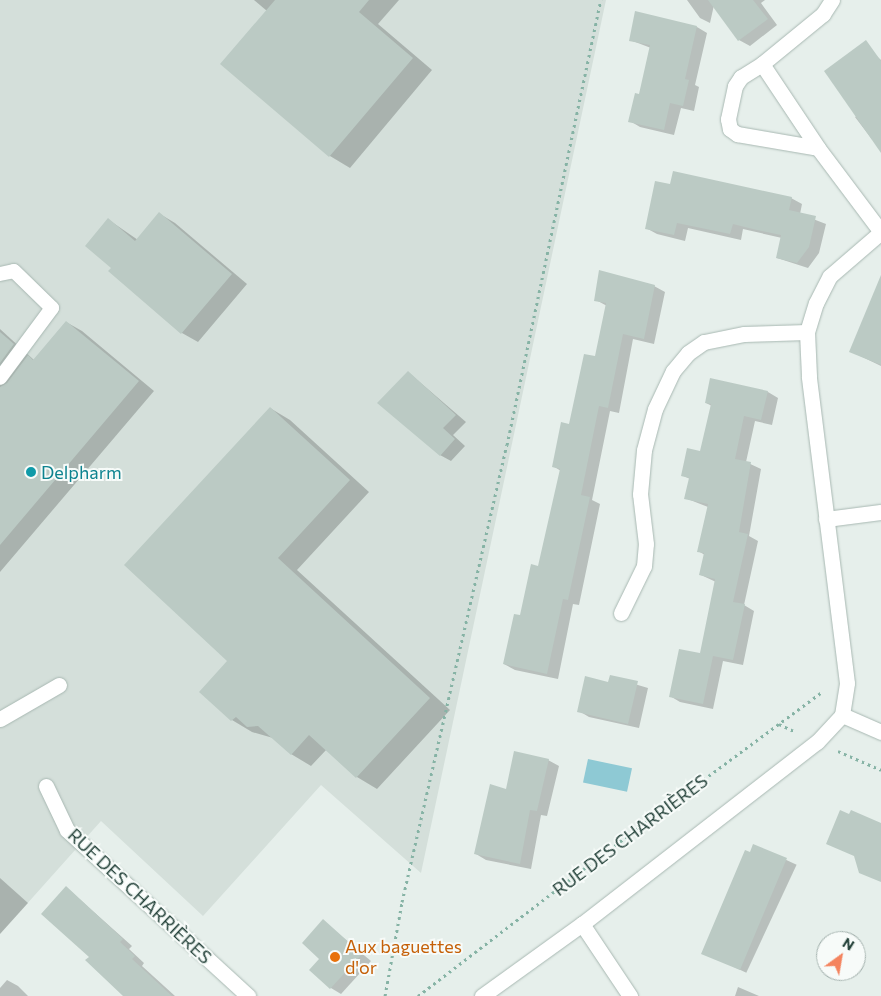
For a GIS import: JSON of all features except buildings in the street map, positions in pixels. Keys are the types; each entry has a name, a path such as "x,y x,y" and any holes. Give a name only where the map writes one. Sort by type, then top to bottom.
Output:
{"street":[{"path":"818,148 737,134 730,129 728,119 735,86 741,77 762,64 823,14 832,0"},
{"path":"482,996 582,924 817,742 842,715 847,683 807,354 807,332 816,303 830,276 881,232 818,148 762,64"},
{"path":"621,614 644,566 646,544 640,494 644,450 655,409 674,371 688,353 704,342 744,334 807,332"},
{"path":"826,519 881,512"},
{"path":"0,719 59,685"},
{"path":"842,715 881,732"},
{"name":"RUE DES CHARRIÈRES","path":"46,786 68,830 248,996"},
{"path":"582,924 630,996"}],"lane":[{"path":"0,274 14,271 52,308 0,378"}],"path":[{"path":"385,996 402,902 509,436 601,0"},
{"name":"RUE DES CHARRIÈRES","path":"418,996 821,692 847,683"}],"shaded area":[{"path":"0,0 606,0 421,873 321,785 203,916 101,821 0,934"}],"water":[{"path":"588,759 632,768 627,792 583,782"}],"place":[{"name":"Delpharm","path":"31,472"},
{"name":"Aux baguettes d'or","path":"335,957"}]}
